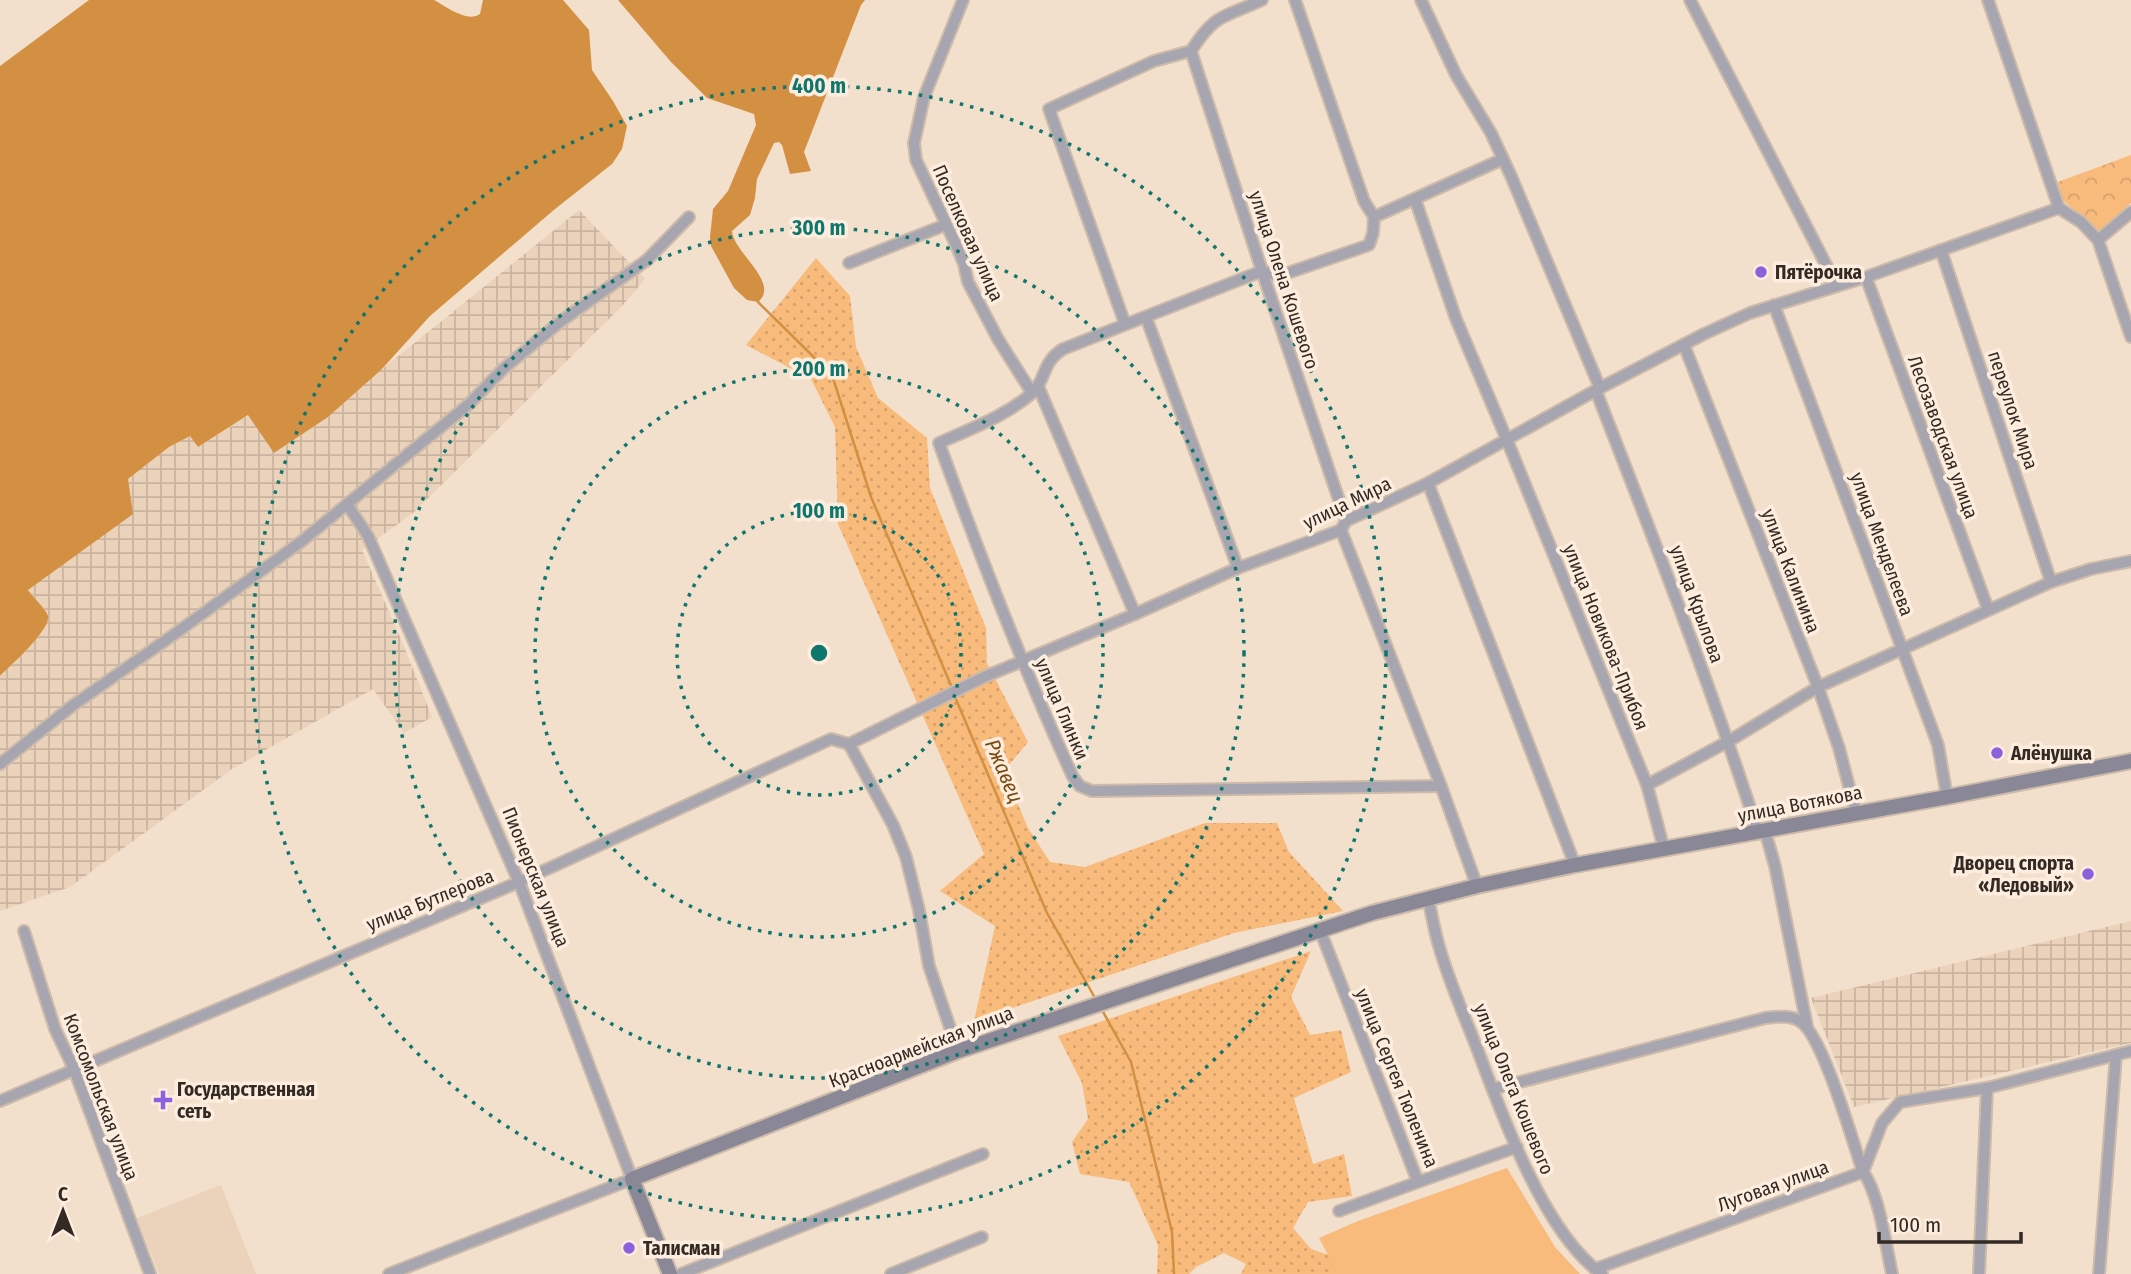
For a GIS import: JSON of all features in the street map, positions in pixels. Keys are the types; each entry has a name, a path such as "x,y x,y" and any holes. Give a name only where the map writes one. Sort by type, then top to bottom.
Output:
{"street":[{"name":"Поселковая улица","path":"963,0 924,97 914,143 916,160 961,256 968,282 998,339 1035,389 1135,614"},
{"path":"1125,324 1049,109 1154,61 1191,51 1202,33 1214,21 1262,0"},
{"path":"1035,389 1052,356 1063,349 1262,271 1279,276 1368,245 1373,233 1374,217 1364,201 1295,0"},
{"path":"1421,0 1456,75 1503,159 1598,390"},
{"path":"1690,0 1837,286"},
{"path":"1988,0 2059,208 2081,222 2098,240 2131,337"},
{"name":"улица Олена Кошевого","path":"1191,51 1344,525"},
{"path":"1374,217 1503,159"},
{"name":"улица Новикова-Прибоя","path":"1415,199 1456,319 1647,785 1664,849"},
{"name":"улица Мира","path":"1023,662 1344,525 1428,483 1684,345 1750,313 1866,277 2059,208"},
{"path":"2098,240 2131,212"},
{"path":"0,764 72,706 176,634 292,548 469,404 503,369 560,322 648,260 689,218"},
{"path":"849,263 946,225"},
{"name":"переулок Мира","path":"1941,250 2051,582"},
{"name":"Лесозаводская улица","path":"1866,277 1988,609"},
{"name":"улица Менделеева","path":"1774,305 1938,745 1947,797"},
{"path":"1146,317 1238,568"},
{"name":"улица Калинина","path":"1684,345 1818,687 1839,748 1856,813"},
{"name":"улица Глинки","path":"1035,389 1009,409 939,443 978,552 1023,662 1073,777 1080,786 1092,791 1441,786"},
{"name":"улица Крылова","path":"1598,390 1775,866 1804,1023 1817,1042 1834,1084 1863,1172"},
{"path":"1428,483 1575,865"},
{"name":"Пионерская улица","path":"347,503 368,536 519,882 670,1274"},
{"path":"1344,525 1477,886"},
{"path":"1647,785 1729,741 1818,687 2051,582 2091,569 2131,561"},
{"name":"улица Бутлерова","path":"0,1101 519,882 831,739 849,744 984,677 1023,662"},
{"path":"849,744 893,825 906,857 929,966 958,1051"},
{"name":"улица Вотякова","path":"1477,886 1575,865 2131,761"},
{"name":"Красноармейская улица","path":"389,1274 958,1051 1372,913 1477,886"},
{"name":"улица Олега Кошевого","path":"1428,899 1439,947 1517,1147 1541,1197 1569,1241 1598,1272"},
{"name":"улица Сергея Тюленина","path":"1320,930 1418,1182 1517,1147"},
{"name":"Комсомольская улица","path":"24,931 55,1029 74,1069 150,1274"},
{"path":"1493,1090 1765,1018 1784,1016 1804,1023"},
{"path":"1892,1274 1873,1193 1863,1172 1882,1123 1900,1102 1987,1088 2131,1051"},
{"path":"2099,1274 2116,1055"},
{"path":"1979,1274 1987,1088"},
{"path":"681,1274 983,1154"},
{"name":"Луговая улица","path":"1598,1272 1863,1172"},
{"path":"1339,1211 1418,1182"},
{"path":"891,1274 982,1237"}],"shaded area":[{"path":"89,0 434,0 469,17 480,14 483,0 563,0 589,30 592,70 627,126 622,149 612,164 430,316 381,370 328,417 274,453 248,415 198,447 190,436 169,447 128,479 133,514 28,590 47,613 47,622 29,648 0,676 0,66"},
{"path":"618,0 865,0 804,152 811,171 790,174 782,145 779,142 774,143 757,179 750,215 732,231 734,239 764,286 764,294 758,302 747,300 734,288 711,246 710,237 713,209 728,191 756,125 754,114 707,98 671,62"},
{"path":"579,210 645,279 622,306 413,513 362,550 432,717 404,733 373,689 232,769 70,887 0,911 0,676 42,633 48,619 47,612 28,590 38,582 127,479 169,447 190,436 198,447 249,415 275,453 328,417 381,370"},
{"path":"2131,921 2131,1043 1854,1107 1811,998"},
{"path":"221,1185 256,1274 159,1274 137,1218"}],"green space":[{"path":"2131,155 2131,203 2099,231 2059,197 2055,183"},
{"path":"816,258 850,296 856,347 878,398 927,438 930,488 986,628 987,663 1028,742 1004,771 1028,828 1050,862 1085,867 1205,823 1277,823 1289,852 1343,911 1234,933 974,1021 995,926 940,891 984,854 838,524 835,427 811,379 746,345"},
{"path":"1311,951 1291,997 1310,1035 1341,1030 1351,1072 1294,1098 1313,1164 1344,1154 1352,1196 1308,1202 1293,1228 1311,1249 1347,1261 1357,1274 1241,1274 1246,1264 1224,1253 1196,1267 1189,1274 1157,1274 1158,1245 1129,1182 1080,1174 1072,1142 1088,1119 1082,1083 1058,1036"},
{"path":"1507,1168 1555,1247 1580,1274 1338,1274 1319,1238 1358,1221"}],"waterway":[{"name":"Ржавец","path":"758,302 832,375 871,497 953,690"},
{"name":"Ржавец","path":"955,697 1047,913 1095,998"},
{"name":"Ржавец","path":"1102,1010 1131,1062 1172,1232 1174,1274"}],"place":[{"name":"Пятёрочка","path":"1761,272"},
{"name":"Алёнушка","path":"1997,753"},
{"name":"Дворец спорта «Ледовый»","path":"2088,874"},
{"name":"Государственная сеть","path":"163,1100"},
{"name":"Талисман","path":"629,1248"}]}
